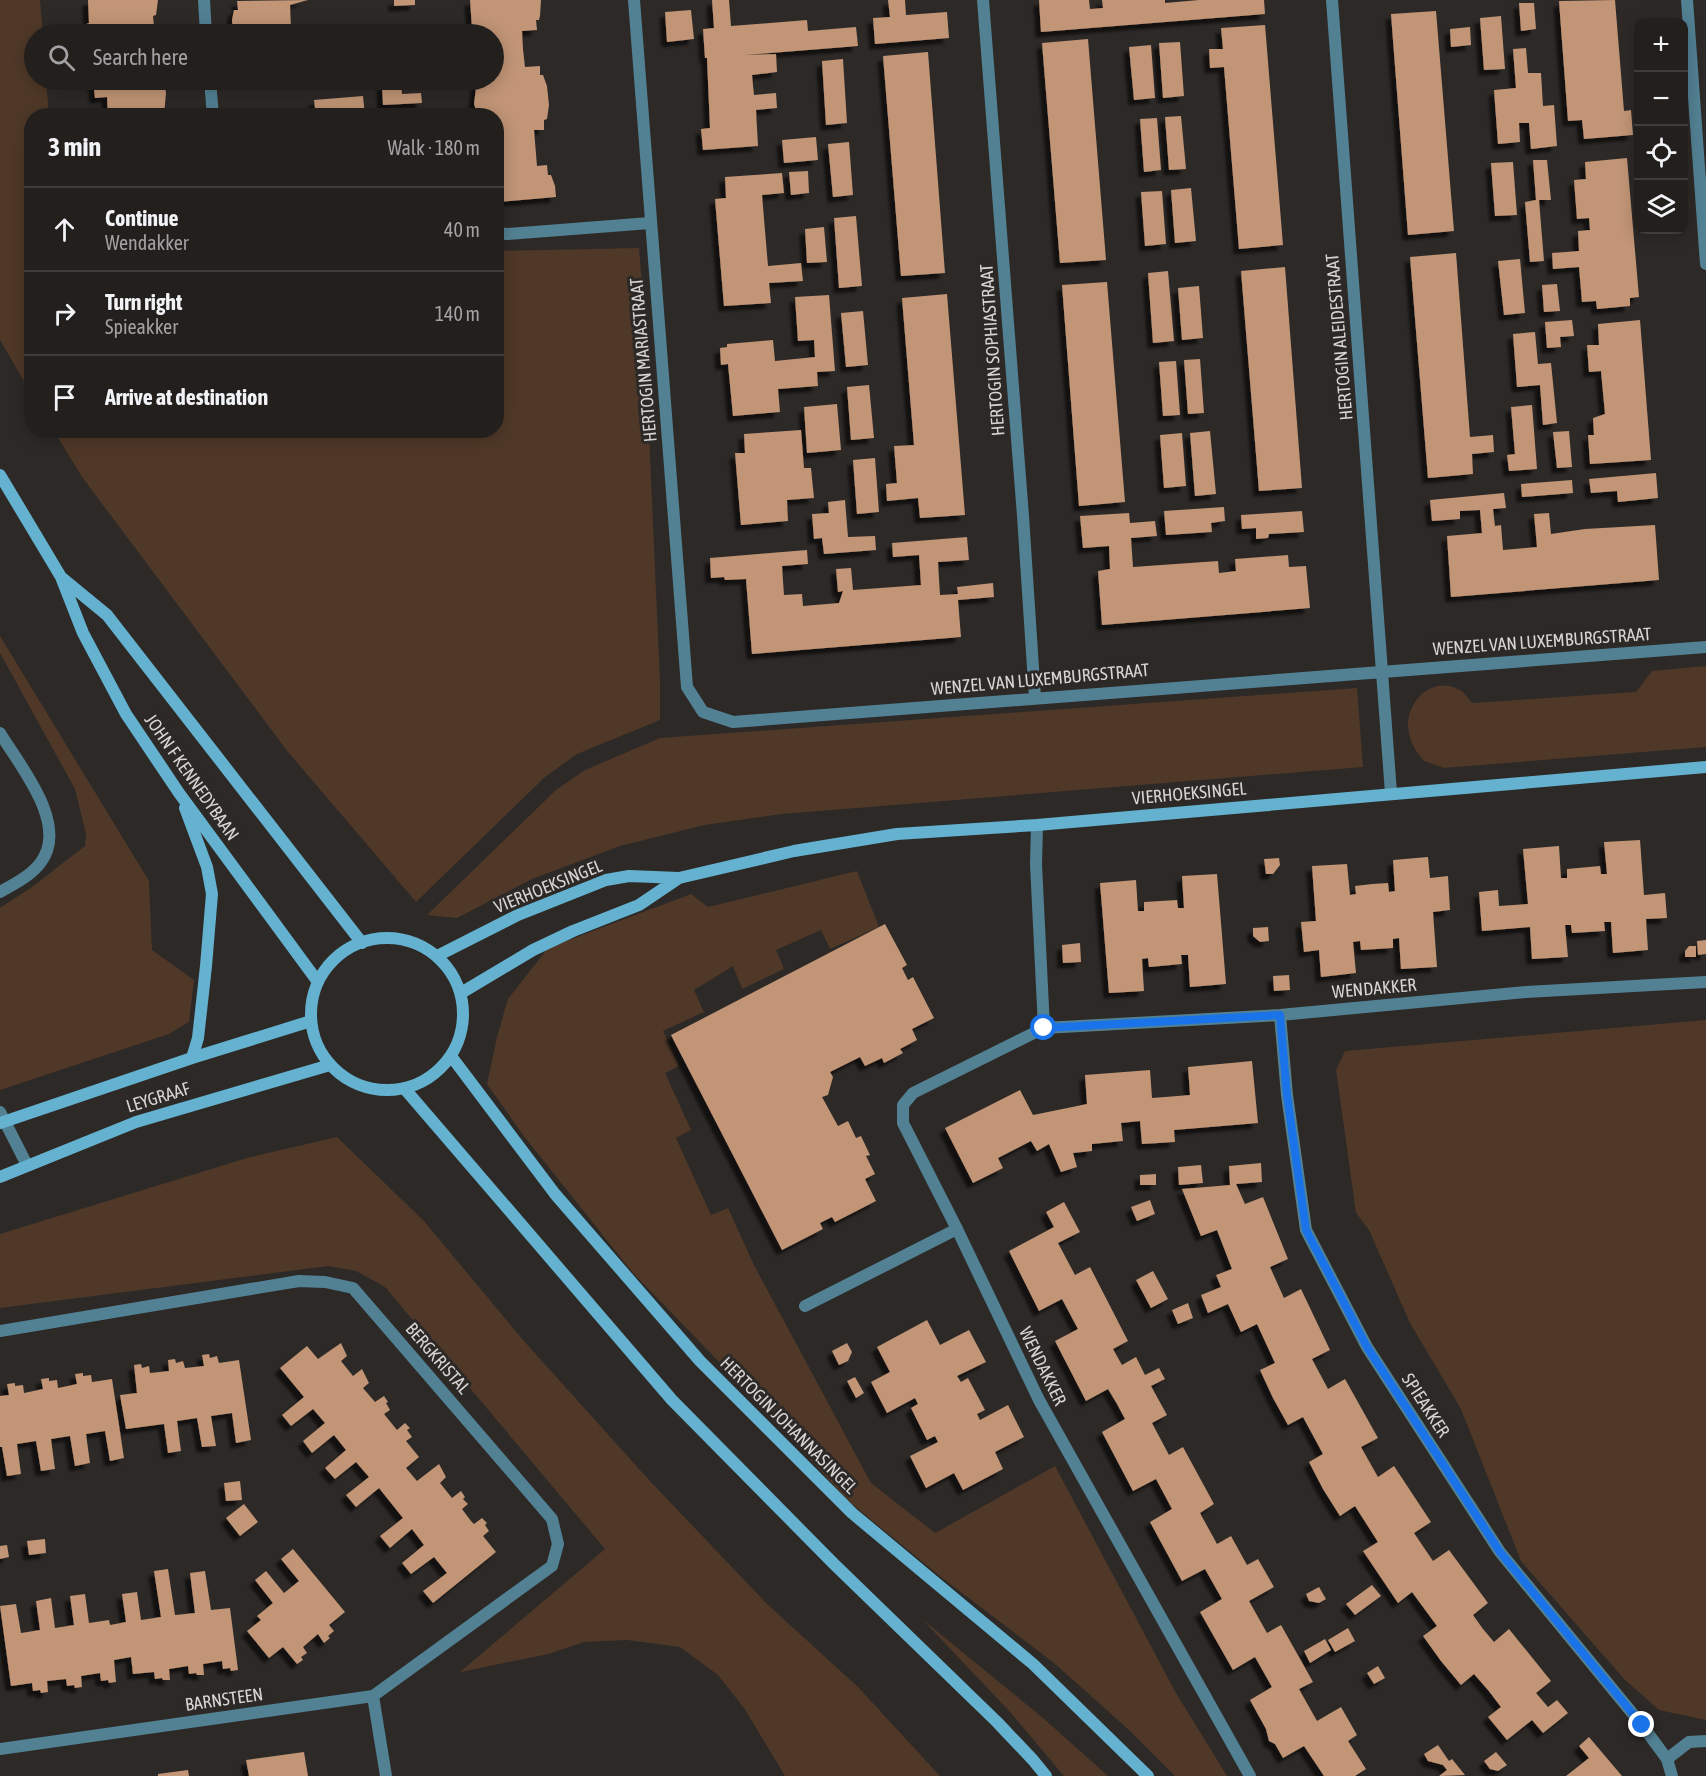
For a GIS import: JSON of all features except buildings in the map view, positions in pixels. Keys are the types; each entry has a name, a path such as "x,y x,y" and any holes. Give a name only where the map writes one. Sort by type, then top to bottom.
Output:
{"main road":[{"name":"JOHN F KENNEDYBAAN","path":"0,475 61,577 83,633 126,714 179,793 318,982"},
{"name":"JOHN F KENNEDYBAAN","path":"61,577 107,615 362,943"},
{"name":"VIERHOEKSINGEL","path":"437,956 518,915 606,880 629,876 680,878 794,851 897,834 1037,825 1706,767"},
{"path":"179,793 212,882 198,1038 192,1058"},
{"name":"VIERHOEKSINGEL","path":"460,993 533,950 573,931 639,905 680,878"},
{"path":"384,938 403,939 437,956 451,973 460,993 464,1011 458,1043 451,1056 422,1082 404,1088 383,1090 363,1086 345,1078 330,1065 317,1044 311,1021 313,997 318,982 329,966 344,952 362,943 384,938"},
{"name":"LEYGRAAF","path":"2,1119 311,1021"},
{"name":"HERTOGIN JOHANNASINGEL","path":"451,1056 555,1194 700,1361 852,1513 1033,1665 1148,1776"},
{"name":"LEYGRAAF","path":"0,1177 136,1122 330,1065"},
{"path":"404,1088 672,1400 834,1564 997,1722 1034,1760 1046,1776"}],"street":[{"path":"204,0 205,24"},
{"name":"HERTOGIN MARIASTRAAT","path":"634,0 687,687 703,712"},
{"name":"HERTOGIN SOPHIASTRAAT","path":"983,0 1035,698"},
{"name":"HERTOGIN ALEIDESTRAAT","path":"1332,0 1370,490 1381,671"},
{"path":"1687,0 1706,255"},
{"path":"211,90 212,108"},
{"path":"504,234 650,223"},
{"name":"WENZEL VAN LUXEMBURGSTRAAT","path":"703,712 733,723 1706,647"},
{"path":"1381,671 1391,793"},
{"path":"0,733 46,811 50,830 48,849 41,862 29,874 0,892"},
{"path":"1037,825 1036,864 1044,1028"},
{"name":"WENDAKKER","path":"1250,1776 1039,1400 903,1123 903,1105 913,1093 1044,1028 1280,1015 1527,992 1706,982"},
{"name":"SPIEAKKER","path":"1280,1015 1287,1095 1306,1230 1336,1289 1367,1347 1500,1552 1642,1725 1667,1759 1672,1776"},
{"path":"2,1119 27,1165"},
{"path":"805,1306 957,1229"},
{"name":"BERGKRISTAL","path":"0,1331 298,1281 325,1282 353,1288 552,1519 558,1544 552,1566 373,1696"},
{"path":"373,1696 386,1776"},
{"name":"BARNSTEEN","path":"0,1749 373,1696"},
{"path":"1667,1759 1689,1742 1706,1741"}],"shaded area":[{"path":"0,0 40,0 42,24 24,24 24,90 47,90 48,108 24,108 24,381 0,340"},
{"path":"639,248 660,720 577,754 545,777 416,902 288,752 82,477 58,438 504,438 504,251"},
{"path":"0,636 149,881 152,950 194,980 189,1022 169,1034 0,1090 0,908 32,887 85,846 86,834 75,789 0,653"},
{"path":"1706,666 1706,747 1444,768 1424,761 1410,737 1409,715 1414,704 1428,689 1438,686 1449,686 1460,690 1472,703 1636,692 1652,671"},
{"path":"1357,688 1363,767 782,814 705,825 620,846 532,879 457,918 427,915 556,790 585,770 660,738"},
{"path":"857,871 879,927 830,949 821,930 776,950 784,969 742,989 733,966 694,990 704,1012 663,1031 679,1066 665,1073 691,1130 676,1138 711,1215 728,1208 754,1265 871,1483 935,1533 1055,1466 1176,1693 1227,1776 1175,1776 1128,1729 1054,1663 941,1577 847,1500 754,1398 633,1273 523,1135 487,1084 508,999 548,948 691,894 708,907"},
{"path":"1706,1020 1706,1720 1659,1710 1625,1680 1521,1561 1461,1409 1410,1323 1369,1230 1356,1213 1336,1070 1345,1051"},
{"path":"337,1137 424,1221 523,1340 649,1480 767,1604 858,1687 940,1776 785,1776 744,1708 718,1675 680,1647 627,1640 584,1642 548,1654 460,1672 605,1549 385,1287 356,1271 328,1266 0,1308 0,1234 247,1158"},
{"path":"922,1619 1043,1718 1108,1776 1064,1776 1010,1712"}],"route":[{"path":"1044,1028 1280,1015 1287,1095 1306,1230 1367,1347 1500,1552 1642,1725"}]}
